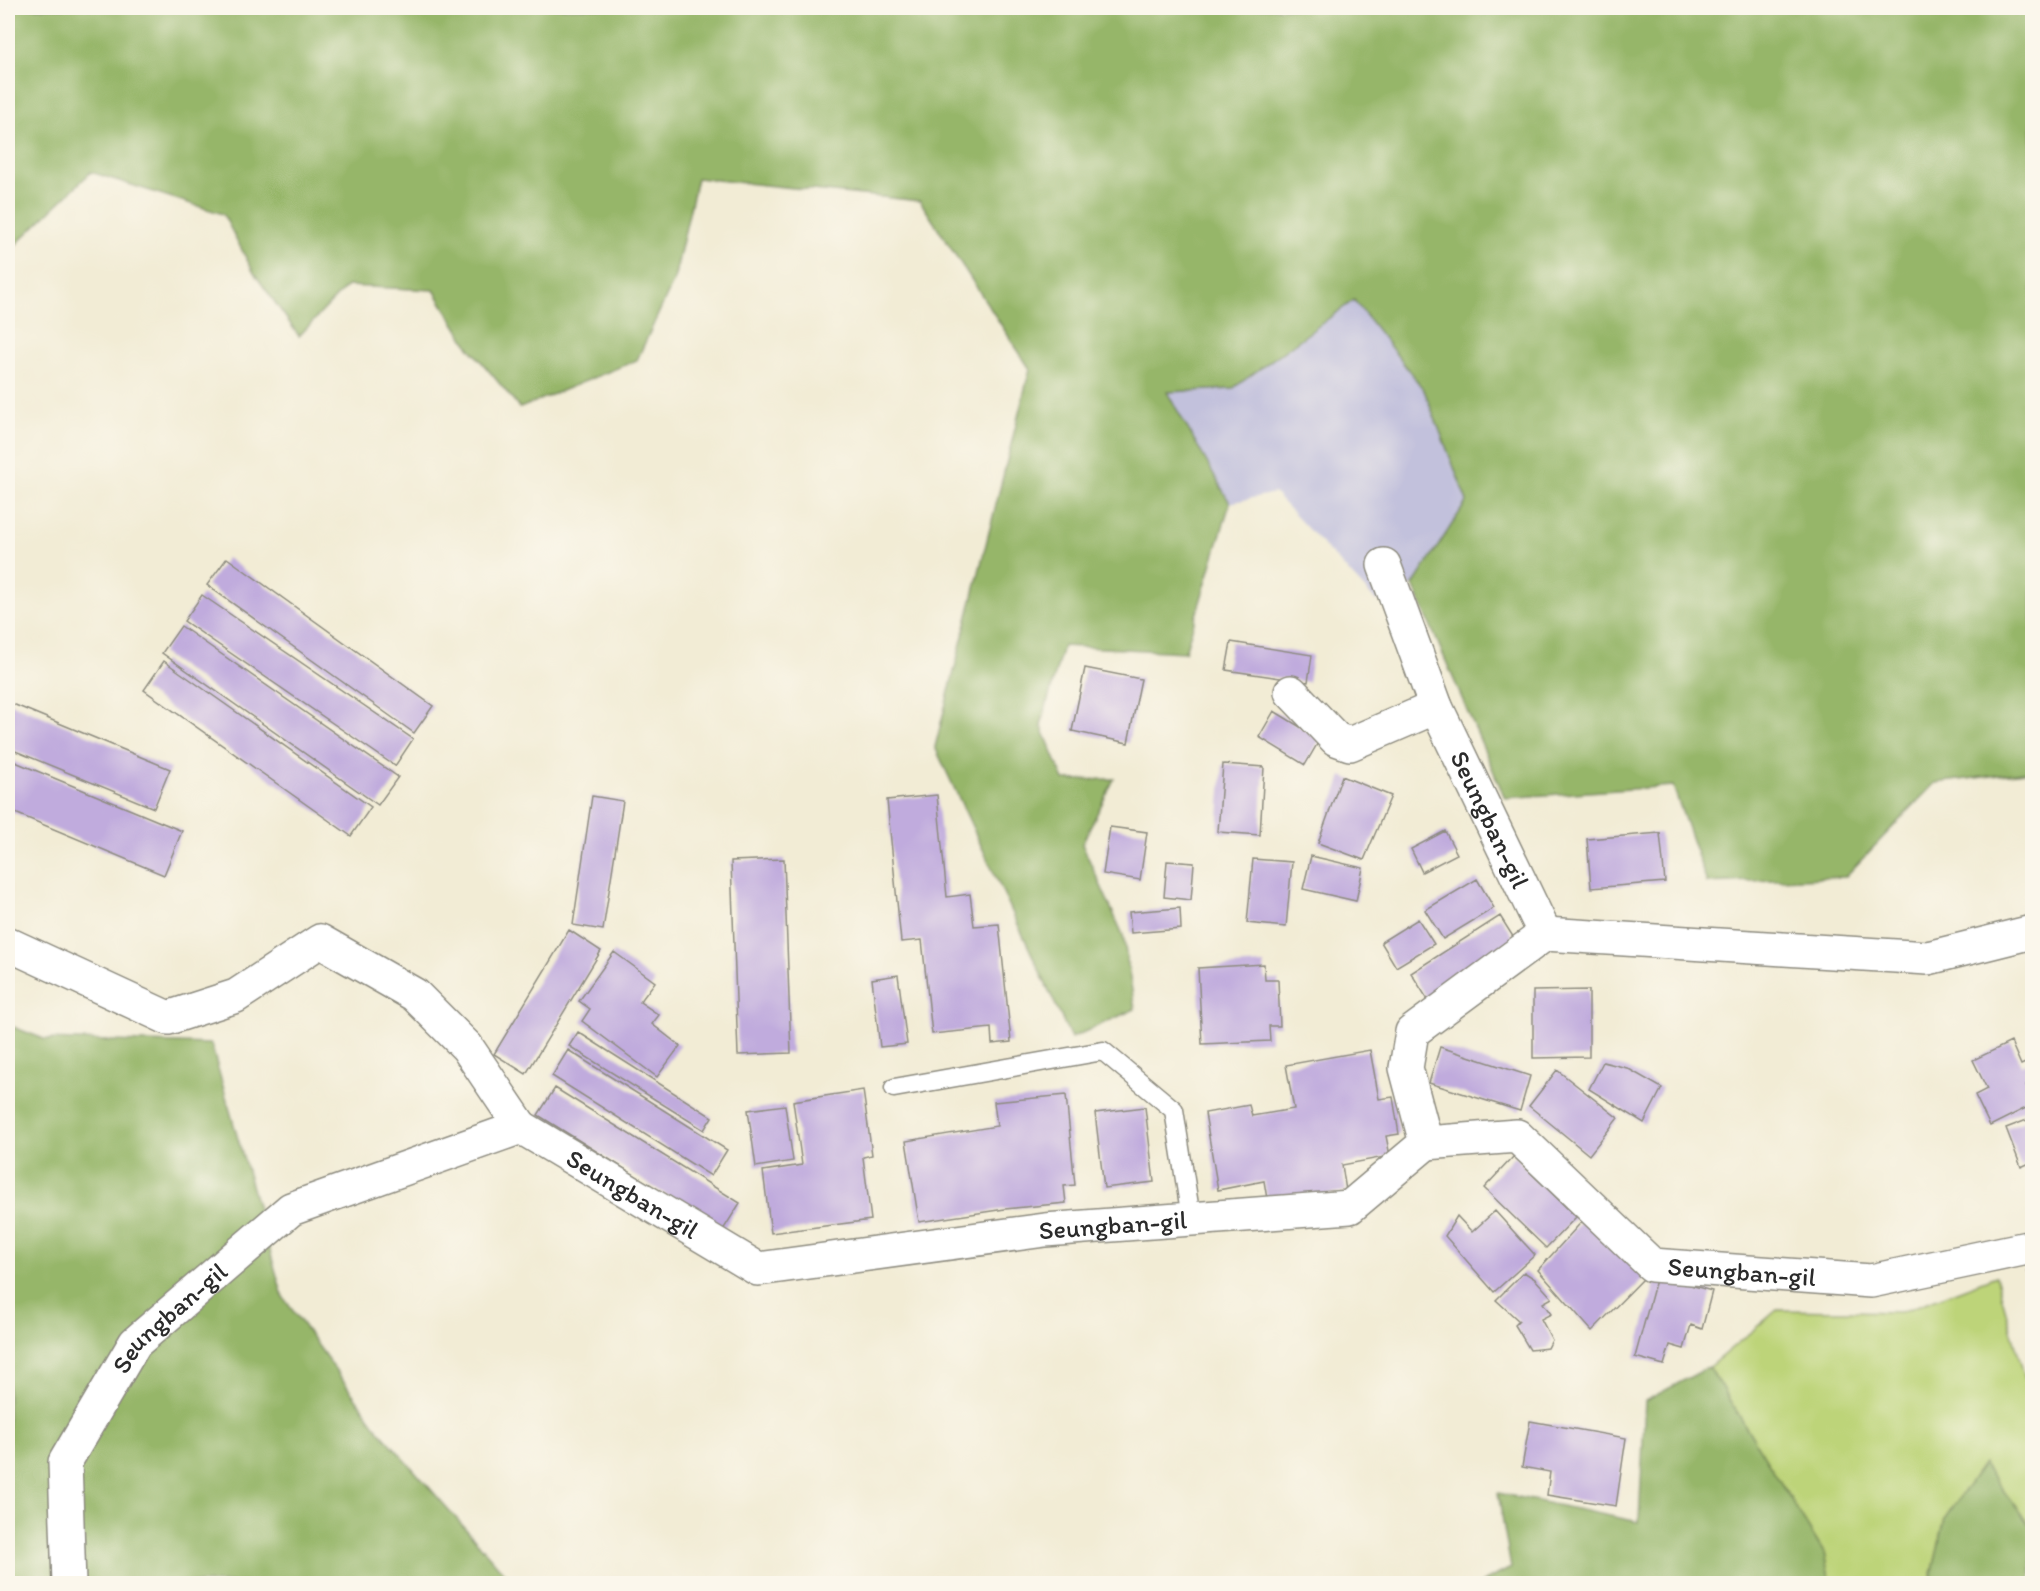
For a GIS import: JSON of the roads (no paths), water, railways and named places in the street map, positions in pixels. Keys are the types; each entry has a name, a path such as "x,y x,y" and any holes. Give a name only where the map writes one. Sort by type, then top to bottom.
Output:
{"street":[{"name":"Seungban-gil","path":"1384,566 1436,707 1545,934"},
{"path":"1291,692 1336,739 1350,744 1436,707"},
{"path":"1426,1143 1406,1068 1412,1032 1545,934 1928,958 2032,932"},
{"path":"8,944 168,1018 236,996 320,941 415,995 467,1047 521,1127"},
{"name":"Seungban-gil","path":"69,1584 65,1462 135,1343 291,1209 521,1127 758,1269 1045,1230 1350,1207 1426,1143 1517,1136 1652,1265 1871,1281 2032,1247"}],"lane":[{"path":"894,1088 1103,1051 1174,1110 1191,1218"}]}
